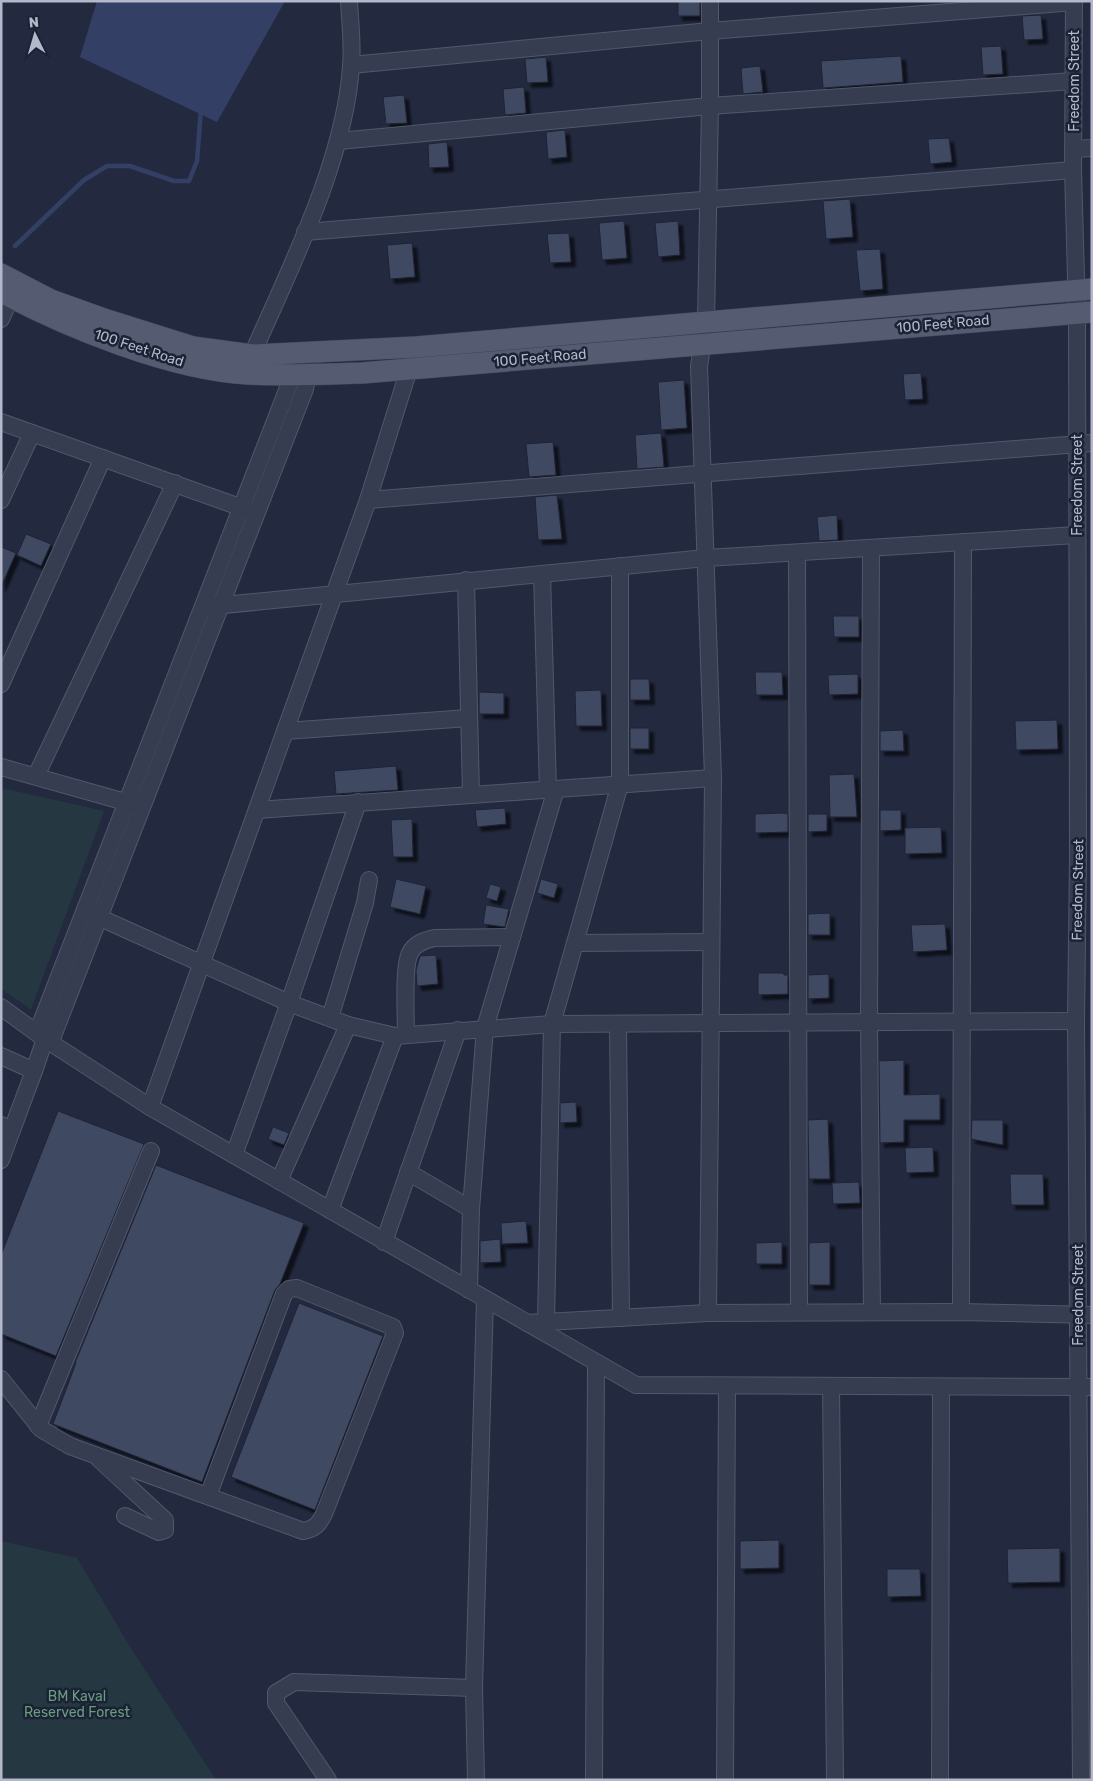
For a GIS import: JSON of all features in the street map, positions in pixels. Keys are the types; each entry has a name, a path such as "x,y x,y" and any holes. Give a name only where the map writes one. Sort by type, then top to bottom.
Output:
{"main road":[{"name":"100 Feet Road","path":"1,274 51,300 193,347 362,373 1084,312"},
{"name":"100 Feet Road","path":"6,294 94,334 164,359 209,370 248,374 416,347 1084,289"}],"street":[{"path":"252,355 305,232 339,141 351,66 349,1"},
{"path":"708,1313 713,778 699,366 706,322 710,1"},
{"path":"351,66 710,31 1074,2"},
{"name":"Freedom Street","path":"1074,2 1073,170 1084,289 1084,443 1077,535 1085,858 1076,1020 1085,1315 1086,1469 1081,1780"},
{"path":"339,141 710,106 1074,81"},
{"path":"1073,149 1092,148"},
{"path":"305,232 1073,170"},
{"path":"1,319 6,294"},
{"path":"134,804 220,605 249,510 302,364"},
{"path":"150,1107 368,500 410,370"},
{"path":"1,422 249,510"},
{"path":"1,500 32,433"},
{"path":"368,500 1084,443"},
{"path":"1,684 103,458"},
{"path":"36,776 175,483"},
{"path":"1,1160 7,1127 34,1071 44,1038 134,804 203,607 249,510"},
{"path":"203,607 335,592 706,558 1077,535"},
{"path":"961,1312 963,542"},
{"path":"871,548 869,1022 872,1312"},
{"path":"797,552 800,1021 799,1312"},
{"path":"546,1322 552,1024 620,784 620,566"},
{"path":"469,1290 471,1209 485,1028 552,790 542,574"},
{"path":"466,580 471,794"},
{"path":"285,732 469,718"},
{"path":"1,767 134,804"},
{"path":"257,810 713,778"},
{"path":"234,1155 289,1003 358,802"},
{"path":"330,1018 365,903 369,880"},
{"path":"92,913 289,1003 348,1025 401,1035 552,1024 1076,1020"},
{"path":"330,1210 401,1035 407,961 414,947 423,940 435,938 512,937"},
{"path":"575,943 711,942"},
{"path":"1,1007 44,1038 150,1107 636,1386 1085,1387"},
{"path":"618,1024 621,1318"},
{"path":"279,1181 348,1025"},
{"path":"384,1242 458,1030"},
{"path":"1,1056 34,1071"},
{"path":"38,1426 151,1151"},
{"path":"408,1172 471,1209"},
{"path":"1,1379 38,1426 52,1437 94,1455 303,1531 312,1530 320,1524 395,1333 393,1327 297,1288 289,1289 284,1294 208,1496"},
{"path":"476,1780 474,1688 485,1299"},
{"path":"527,1323 708,1313 961,1312 1085,1315"},
{"path":"594,1780 596,1362"},
{"path":"726,1780 727,1386"},
{"path":"831,1386 835,1780"},
{"path":"940,1780 941,1387"},
{"path":"94,1455 165,1520 165,1530 158,1532 125,1516"},
{"path":"328,1780 276,1704 276,1693 294,1682 474,1688"}],"green space":[{"path":"1,788 104,811 31,1009 1,989"},
{"name":"BM Kaval Reserved Forest","path":"1,1541 77,1558 130,1647 216,1780 1,1780"}],"water":[{"path":"97,1 285,1 217,122 80,57"}],"building":[{"path":"678,1 700,1 700,16 678,16"},
{"path":"1041,15 1043,39 1024,40 1022,16"},
{"path":"1001,46 1003,74 983,75 981,47"},
{"path":"901,56 903,82 823,88 821,61"},
{"path":"546,57 548,82 527,83 525,59"},
{"path":"760,66 763,92 743,94 741,68"},
{"path":"524,87 526,113 505,115 503,89"},
{"path":"404,95 407,123 386,124 383,97"},
{"path":"565,130 567,157 548,159 546,132"},
{"path":"949,138 952,162 930,164 928,139"},
{"path":"447,142 449,167 429,168 428,144"},
{"path":"850,199 853,237 826,239 823,201"},
{"path":"624,221 627,258 602,260 599,223"},
{"path":"678,221 680,255 658,257 655,223"},
{"path":"569,233 571,262 550,263 547,234"},
{"path":"412,243 415,277 390,279 387,245"},
{"path":"880,249 883,289 860,291 856,250"},
{"path":"921,373 923,399 905,400 903,374"},
{"path":"684,380 687,428 661,430 658,382"},
{"path":"661,433 664,467 637,469 635,435"},
{"path":"553,442 556,475 529,477 526,444"},
{"path":"557,495 562,539 538,540 535,497"},
{"path":"837,515 838,540 819,541 817,517"},
{"path":"26,534 51,544 41,566 17,555"},
{"path":"1,547 16,553 1,587"},
{"path":"833,616 859,616 859,637 834,637"},
{"path":"755,672 782,672 783,695 756,695"},
{"path":"858,674 858,694 829,695 828,675"},
{"path":"630,679 649,679 650,700 630,700"},
{"path":"601,690 602,726 576,726 575,691"},
{"path":"479,692 504,693 504,714 479,714"},
{"path":"1057,720 1058,749 1016,750 1015,721"},
{"path":"630,728 649,728 649,749 630,749"},
{"path":"903,730 904,751 880,751 880,731"},
{"path":"396,766 398,790 336,794 334,771"},
{"path":"854,774 857,817 830,817 829,775"},
{"path":"505,808 506,824 477,827 475,810"},
{"path":"880,810 901,810 901,830 880,831"},
{"path":"755,814 788,814 788,832 755,833"},
{"path":"808,814 827,814 827,831 808,832"},
{"path":"412,819 413,857 393,857 391,820"},
{"path":"941,827 942,853 905,854 905,828"},
{"path":"396,879 426,886 420,914 390,907"},
{"path":"541,879 558,884 554,898 537,893"},
{"path":"490,884 501,887 497,901 486,898"},
{"path":"486,905 509,909 505,927 483,924"},
{"path":"830,913 830,935 808,935 808,914"},
{"path":"945,924 947,950 913,952 911,925"},
{"path":"436,955 438,984 417,986 416,970 420,956"},
{"path":"758,973 783,973 788,975 788,994 758,995"},
{"path":"829,974 829,998 808,999 808,975"},
{"path":"904,1060 904,1095 940,1094 940,1120 904,1120 904,1142 880,1143 879,1061"},
{"path":"576,1102 577,1122 560,1123 560,1103"},
{"path":"58,1111 144,1144 56,1356 1,1334 1,1255"},
{"path":"828,1119 830,1179 809,1179 808,1120"},
{"path":"972,1120 1003,1120 1003,1145 971,1139"},
{"path":"273,1127 289,1133 284,1145 268,1139"},
{"path":"933,1147 934,1172 906,1173 905,1148"},
{"path":"156,1165 304,1223 280,1284 275,1290 202,1482 53,1424 75,1363"},
{"path":"1010,1174 1043,1174 1044,1205 1011,1205"},
{"path":"859,1182 860,1203 833,1204 832,1183"},
{"path":"526,1221 528,1243 502,1244 501,1223"},
{"path":"500,1239 501,1262 480,1263 480,1241"},
{"path":"782,1242 782,1264 756,1264 756,1243"},
{"path":"830,1242 830,1285 809,1285 809,1243"},
{"path":"299,1303 383,1336 315,1510 231,1477"},
{"path":"779,1540 779,1568 740,1569 740,1541"},
{"path":"1060,1548 1060,1582 1008,1583 1007,1549"},
{"path":"887,1569 920,1569 921,1596 887,1597"}],"waterway":[{"path":"15,246 84,180 107,166 130,166 174,181 189,181 197,161 201,109"}]}
